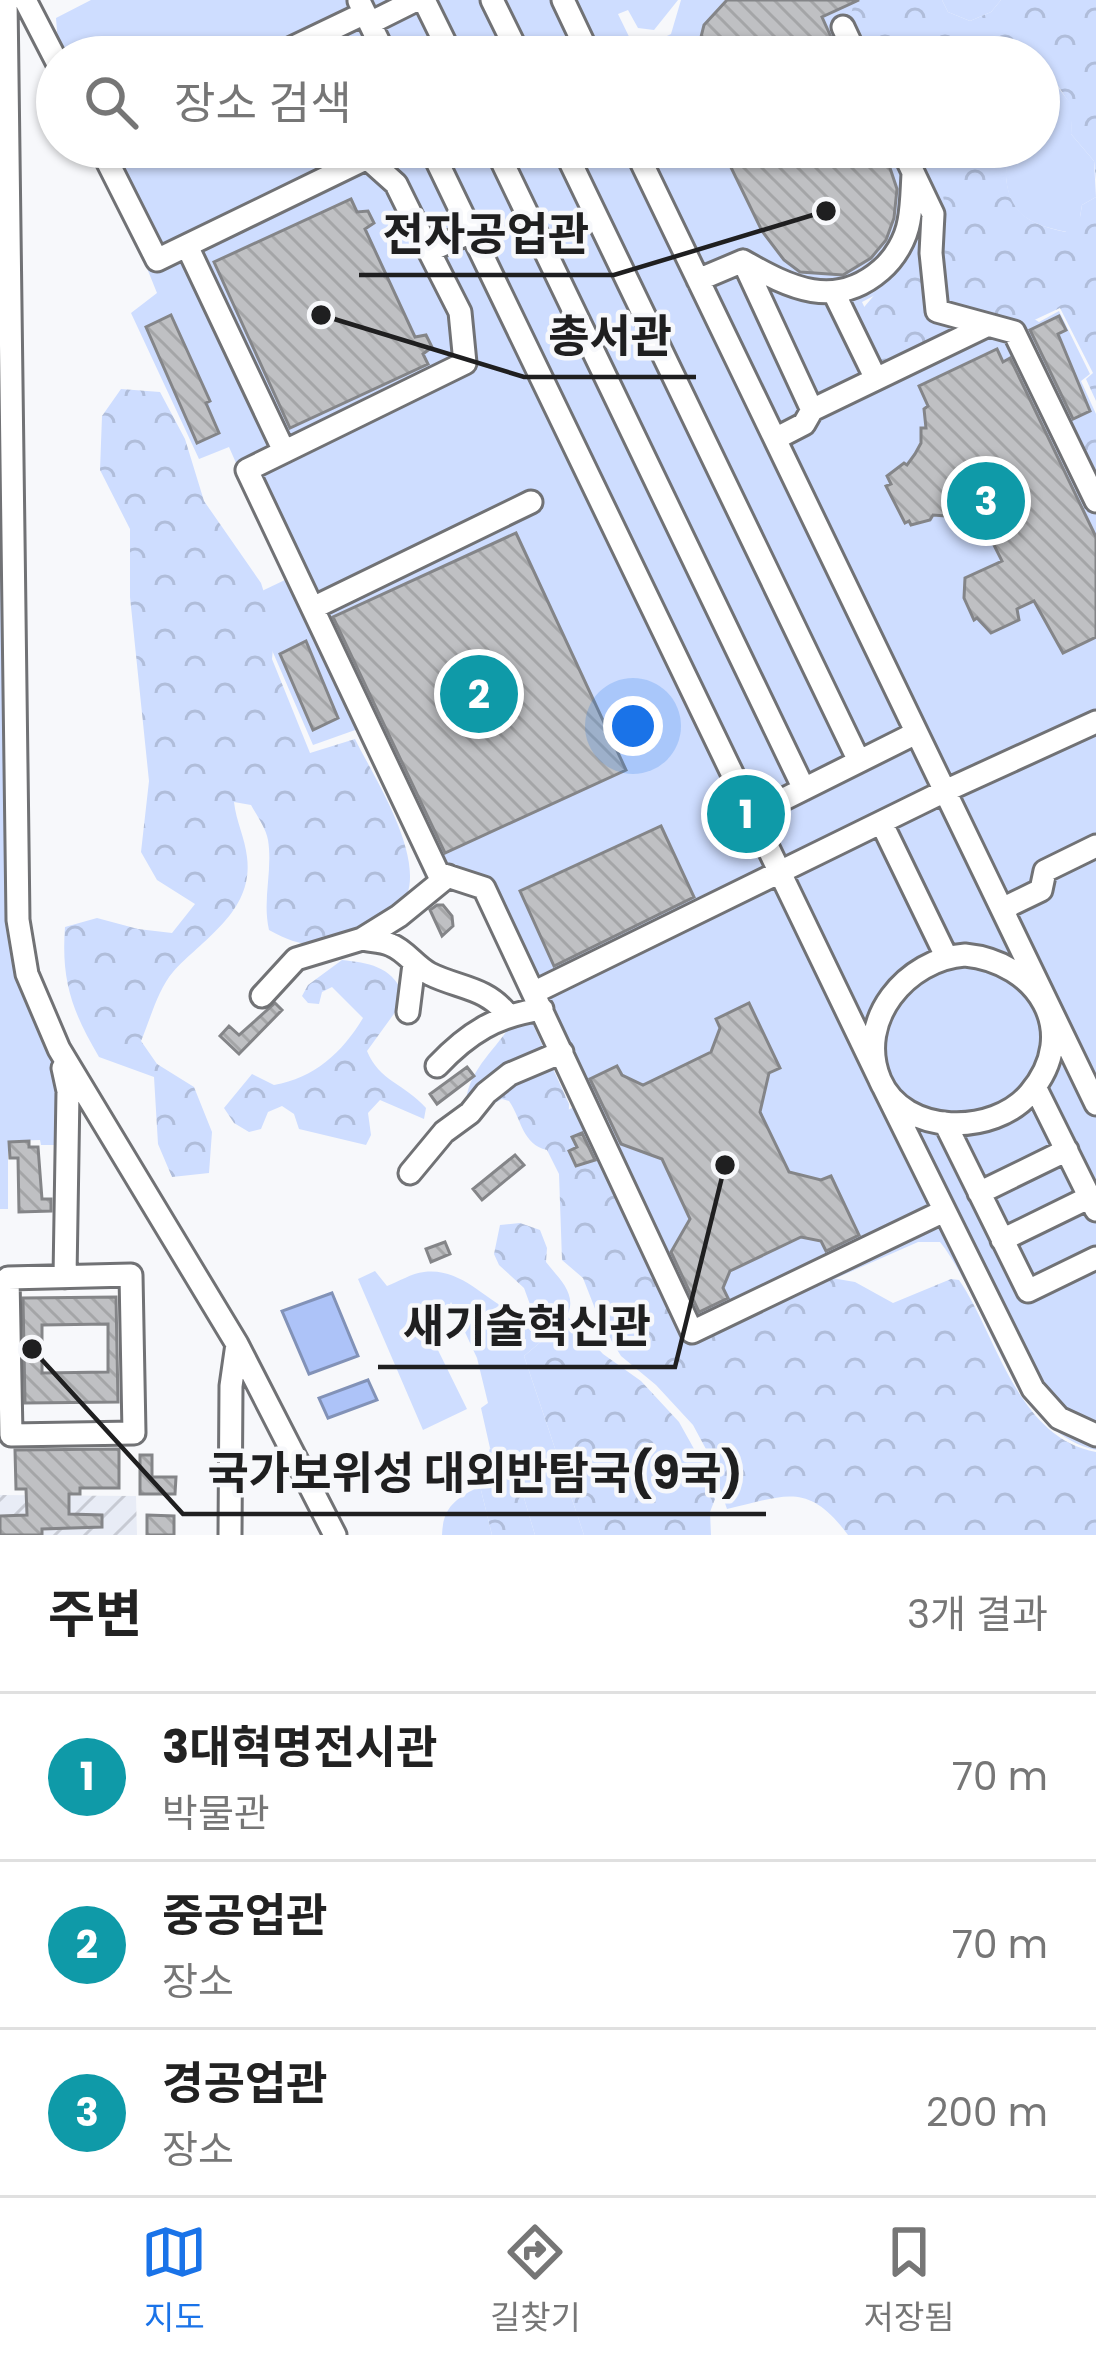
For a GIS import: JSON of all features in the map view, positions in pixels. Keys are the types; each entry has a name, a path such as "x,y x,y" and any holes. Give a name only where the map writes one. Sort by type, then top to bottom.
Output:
{"street":[{"path":"7,0 18,920 27,974 59,1049 237,1344 335,1535"},
{"path":"26,0 44,36"},
{"path":"316,36 365,12 420,0 440,36"},
{"path":"492,0 510,36"},
{"path":"563,0 580,36"},
{"path":"843,27 847,36"},
{"path":"111,168 157,260 347,168"},
{"path":"378,168 395,184 460,312 465,363 247,470 438,873 484,888 692,1332 944,1211"},
{"path":"440,168 1033,1389 1058,1418 1096,1435"},
{"path":"505,168 804,788"},
{"path":"573,168 860,761"},
{"path":"644,168 1096,1104"},
{"path":"911,168 933,214 931,253 938,311 1014,332 1096,501"},
{"path":"742,261 807,292 835,295 869,280 893,260 909,226 913,173"},
{"path":"429,251 471,232"},
{"path":"187,246 284,451"},
{"path":"698,280 742,261"},
{"path":"742,261 812,410"},
{"path":"835,295 876,379"},
{"path":"775,439 804,424 812,410 988,325"},
{"path":"313,608 531,502"},
{"path":"437,1066 455,1047 507,1014 780,871 1096,722"},
{"path":"752,815 916,733"},
{"path":"882,824 946,956"},
{"path":"1002,909 1041,890 1045,871 1096,846"},
{"path":"262,996 296,959 362,939 448,876"},
{"path":"362,939 395,946 413,964 485,994 507,1014"},
{"path":"946,956 978,956 1026,977 1046,1000 1050,1044 1035,1087 1012,1110 988,1121 945,1123 912,1111 881,1082 875,1038 888,1000 914,971 946,956"},
{"path":"408,1012 413,964"},
{"path":"59,1049 68,1091 65,1277"},
{"path":"410,1173 486,1093 510,1075 562,1052"},
{"path":"1002,1240 1093,1203 1035,1087"},
{"path":"945,1123 1028,1291"},
{"path":"979,1193 1066,1150"},
{"path":"992,1309 1096,1258"},
{"path":"131,1276 134,1432 11,1435 8,1278 65,1277 131,1276"},
{"path":"230,1535 231,1386 237,1344"}],"shaded area":[{"path":"332,1293 358,1356 309,1374 282,1311"},
{"path":"368,1380 377,1400 328,1418 319,1398"},
{"path":"0,1495 136,1496 137,1535 0,1535"}],"green space":[{"path":"91,0 678,0 654,30 638,28 628,10 618,14 629,36 57,36 56,18"},
{"path":"681,0 862,0 880,36 667,36"},
{"path":"855,0 942,0 948,12 970,21 991,12 1001,0 1096,0 1096,180 1094,161 1071,134 1072,107 1060,89 1060,36 853,36 848,24"},
{"path":"942,0 1001,0 991,12 970,21 948,12"},
{"path":"1060,90 1073,107 1071,134 1094,161 1096,197 1082,205 1080,217 1067,232 1043,226 1017,210 1006,168 1060,168"},
{"path":"106,168 941,168 954,234 916,274 862,302 888,357 982,314 1021,313 1039,322 1059,311 1090,374 1081,381 1096,414 1096,1450 1067,1438 1022,1392 940,1242 918,1242 689,1343 579,1180 550,1119 576,1106 478,899 428,884 358,729 313,745 249,597 287,579 229,447 199,459 131,313 157,293"},
{"path":"937,168 1006,168 1017,209 1033,221 1066,232 1067,219 1080,217 1082,205 1096,197 1096,401 1086,379 1093,373 1060,308 1030,322 1003,316 964,317 927,342 875,366 854,319 893,273 914,219 926,206 941,301 937,218 945,205"},
{"path":"121,389 160,392 185,439 204,501 261,583 275,627 272,659 310,753 355,739 398,825 410,873 407,894 383,920 334,943 291,940 269,930 265,831 251,805 234,802 247,857 243,893 224,922 168,979 141,1041 157,1064 194,1087 212,1132 209,1173 172,1177 158,1144 154,1077 99,1057 75,1010 65,964 65,927 97,918 172,933 195,904 157,880 141,852 149,781 130,597 130,529 100,470 102,416"},
{"path":"1096,417 1096,471 1076,428"},
{"path":"8,572 12,919 59,1068 60,1145 8,1141 8,1209 0,1209 0,573"},
{"path":"342,960 385,971 402,992 396,1011 367,1051 385,1076 426,1108 424,1119 380,1100 368,1113 371,1135 366,1145 299,1129 294,1114 282,1106 268,1112 261,1129 249,1132 234,1123 224,1108 252,1074 274,1085 288,1082 326,1062 355,1031 363,1018 332,987 322,992 319,1004 308,1003 302,996 308,985"},
{"path":"530,1018 569,1104 568,1151 576,1168 605,1162 689,1333 820,1276 855,1282 893,1303 959,1280 1028,1405 1046,1427 1069,1443 1096,1452 1096,1535 848,1535 820,1506 793,1496 727,1509 693,1425 621,1356 601,1324 583,1278 562,1260 559,1174 547,1150 527,1137 509,1101 502,1099 475,1114 466,1109 470,1084 482,1063 512,1023"},
{"path":"520,1223 540,1230 546,1262 569,1294 567,1316 603,1354 641,1381 679,1422 715,1499 711,1535 584,1535 524,1356 543,1340 524,1288 494,1254 500,1225"},
{"path":"375,1271 387,1286 424,1272 455,1276 508,1310 537,1319 543,1340 524,1356 584,1535 535,1535 514,1464 490,1448 481,1408 488,1403 477,1358 451,1302 445,1316 432,1323 433,1340 467,1409 423,1430 358,1279"},
{"path":"490,1448 514,1464 535,1535 492,1535 480,1486"},
{"path":"480,1486 492,1535 442,1535 452,1505"}],"building":[{"path":"727,0 859,0 822,17 831,36 701,36 704,25"},
{"path":"731,168 890,168 897,189 886,240 871,258 843,275 800,272 762,231"},
{"path":"351,199 357,212 368,211 374,223 365,229 415,337 426,335 432,347 423,354 428,364 290,428 214,262"},
{"path":"171,315 210,401 206,403 219,433 197,443 146,327"},
{"path":"1059,316 1066,330 1058,334 1090,411 1073,419 1030,330"},
{"path":"997,349 1003,362 1010,358 1096,537 1096,637 1063,653 1034,601 1017,609 1019,620 991,633 974,620 964,598 965,578 1002,561 989,535 973,523 970,526 946,516 905,523 886,486 891,484 887,476 907,465 915,454 921,428 926,428 924,409 928,406 919,386"},
{"path":"516,533 626,770 445,853 333,617"},
{"path":"306,641 338,718 313,730 280,654"},
{"path":"661,826 694,897 554,966 520,891"},
{"path":"437,905 452,916 453,926 442,936 430,910"},
{"path":"275,1003 282,1010 239,1054 220,1036 229,1026 239,1035"},
{"path":"749,1003 780,1068 769,1073 760,1112 789,1172 821,1180 831,1176 859,1235 826,1251 821,1241 801,1237 730,1271 723,1288 728,1298 699,1312 671,1252 690,1219 662,1159 621,1144 590,1079 617,1066 622,1075 643,1085 711,1052 720,1028 716,1019"},
{"path":"467,1067 474,1076 437,1104 430,1094"},
{"path":"582,1133 595,1160 576,1166 569,1151 577,1147 572,1137"},
{"path":"29,1141 29,1147 38,1147 42,1199 51,1199 51,1211 19,1212 18,1158 10,1158 9,1142"},
{"path":"515,1155 524,1165 482,1200 473,1189"},
{"path":"445,1242 450,1254 431,1262 426,1249"},
{"path":"116,1297 118,1402 25,1403 23,1298","holes":["108,1324 108,1372 42,1373 42,1325"]},
{"path":"119,1449 119,1488 80,1488 80,1494 69,1494 69,1514 102,1515 102,1527 0,1535 0,1516 27,1515 26,1489 16,1489 15,1450"},
{"path":"140,1455 152,1455 152,1477 176,1477 175,1494 140,1494"},
{"path":"147,1515 174,1516 174,1535 147,1535"}],"place":[{"name":"전자공업관","path":"826,211"},
{"name":"총서관","path":"321,315"},
{"name":"경공업관","path":"986,501"},
{"name":"중공업관","path":"479,694"},
{"name":"3대혁명전시관","path":"746,814"},
{"name":"새기술혁신관","path":"725,1165"},
{"name":"국가보위성 대외반탐국(9국)","path":"32,1349"}]}
